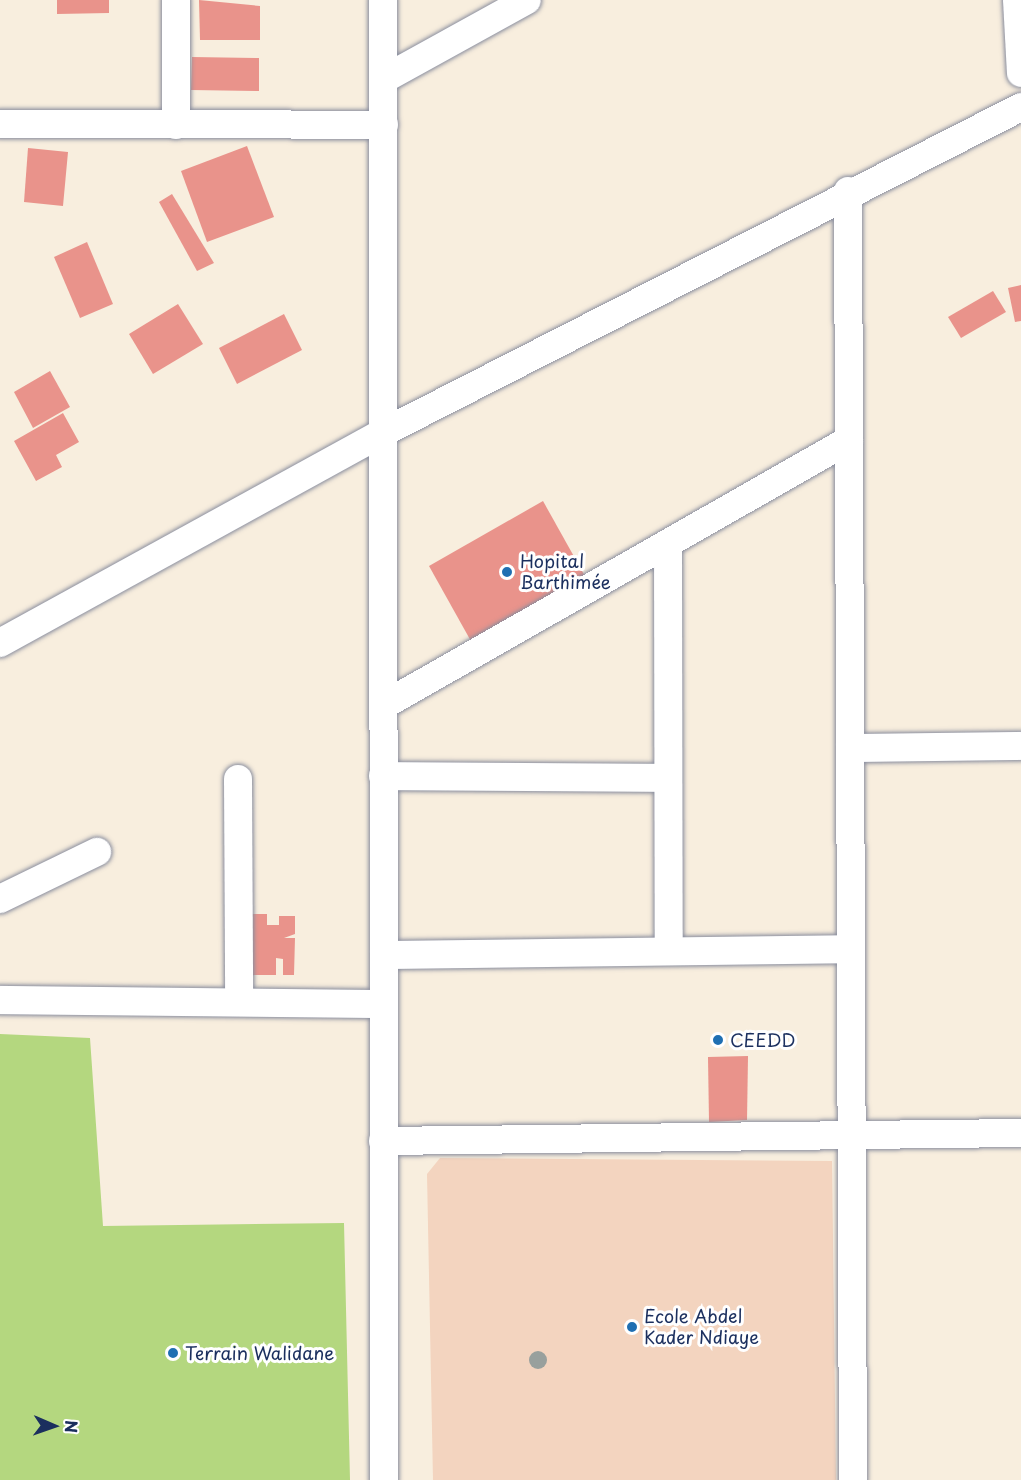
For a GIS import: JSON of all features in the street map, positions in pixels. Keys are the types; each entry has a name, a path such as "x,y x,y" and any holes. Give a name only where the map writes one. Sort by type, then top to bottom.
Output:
{"street":[{"path":"176,0 176,124"},
{"path":"383,0 384,1480"},
{"path":"384,79 527,0"},
{"path":"1017,0 1021,73"},
{"path":"0,643 384,432 848,191 1021,107"},
{"path":"0,124 384,125"},
{"path":"848,191 853,1480"},
{"path":"384,705 849,440"},
{"path":"668,544 669,951"},
{"path":"850,748 1021,746"},
{"path":"383,776 668,778"},
{"path":"238,779 239,1002"},
{"path":"0,899 97,852"},
{"path":"384,955 851,949"},
{"path":"0,1000 384,1004"},
{"path":"384,1141 1021,1133"}],"shaded area":[{"name":"Ecole Abdel Kader Ndiaye","path":"440,1158 832,1161 836,1480 433,1480 427,1174"}],"green space":[{"name":"Terrain Walidane","path":"0,1034 90,1038 103,1226 344,1223 350,1480 0,1480"}],"building":[{"path":"57,0 109,0 109,13 57,14"},
{"path":"199,0 260,6 260,40 200,40"},
{"path":"192,57 259,58 259,91 191,90"},
{"path":"247,146 274,217 207,242 181,171"},
{"path":"28,148 68,152 63,206 24,202"},
{"path":"172,194 214,263 197,271 159,202"},
{"path":"87,242 113,304 80,318 54,257"},
{"path":"1021,285 1021,321 1015,322 1008,288"},
{"path":"993,291 1006,312 961,338 948,317"},
{"path":"178,304 203,344 153,374 129,334"},
{"path":"284,314 302,350 237,384 219,348"},
{"path":"50,371 70,407 33,428 14,392"},
{"path":"63,413 79,442 56,455 62,467 36,481 14,441"},
{"name":"Hopital Barthimée","path":"543,501 586,578 472,643 429,566"},
{"path":"248,914 267,914 267,925 279,925 279,916 295,916 295,934 284,938 295,938 294,975 283,975 283,959 276,958 276,975 248,975"},
{"path":"748,1056 747,1120 709,1122 708,1057"}],"place":[{"name":"Hopital Barthimée","path":"507,572"},
{"name":"CEEDD","path":"718,1040"},
{"name":"Ecole Abdel Kader Ndiaye","path":"632,1327"},
{"name":"Terrain Walidane","path":"173,1353"}]}
